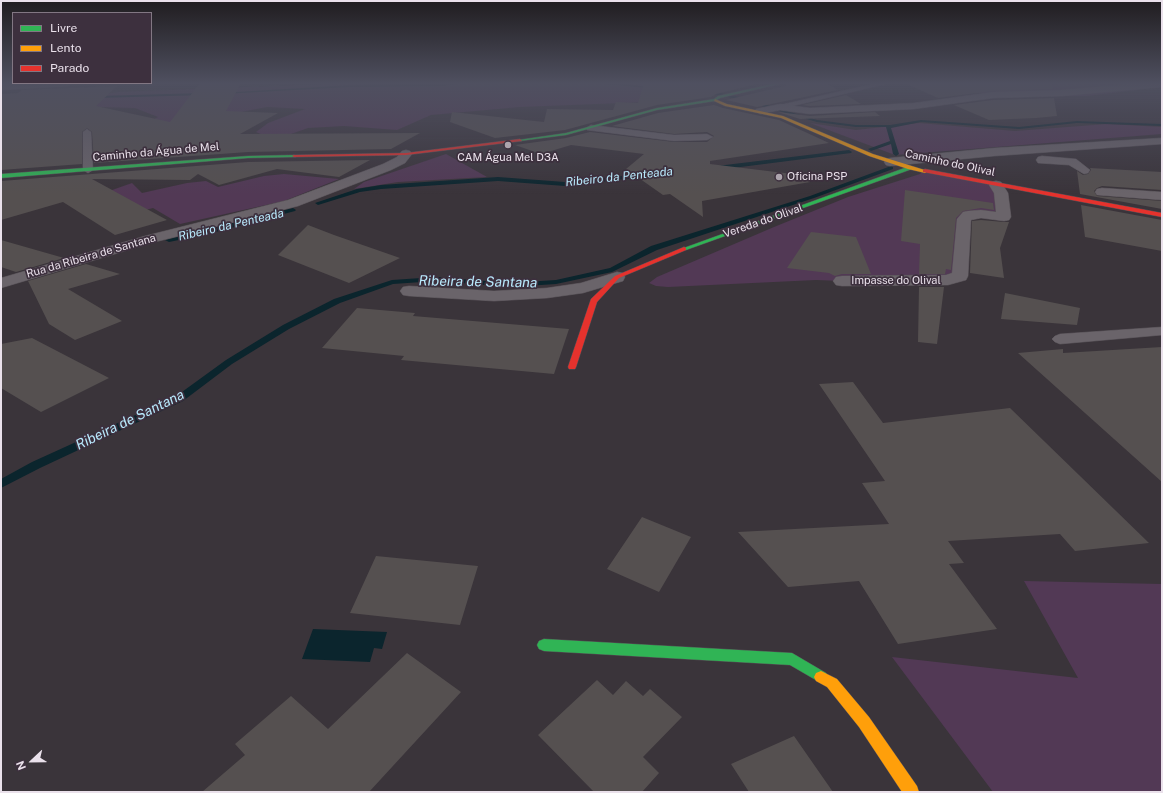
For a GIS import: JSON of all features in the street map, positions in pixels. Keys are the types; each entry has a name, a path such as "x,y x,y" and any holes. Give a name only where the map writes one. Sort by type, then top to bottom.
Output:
{"street":[{"name":"Caminho da Água de Mel","path":"1,176 248,156 406,154 566,134 619,120"},
{"name":"Caminho do Olival","path":"789,120 870,155 910,168 1162,215"},
{"path":"591,128 674,138 707,137"},
{"path":"890,162 994,152 1162,141"},
{"path":"994,152 1072,162 1084,170"},
{"name":"Rua da Ribeira de Santana","path":"1,283 150,239 293,203 387,168 401,160 406,154"},
{"name":"Vereda do Olival","path":"409,291 494,296 547,293 583,288 618,277 664,257 724,234 910,168"},
{"name":"Impasse do Olival","path":"842,281 948,280 960,276 964,219 968,215 981,214 1004,217 1001,193 996,185"},
{"path":"1102,192 1162,196"},
{"name":"Vereda do Olival","path":"572,367 594,301 618,277"},
{"path":"544,645 792,659 832,683 864,722 911,792"}],"lane":[{"path":"88,132 88,170"},
{"path":"1060,339 1162,331"}],"shaded area":[{"path":"152,120 199,120 125,134"},
{"path":"276,120 420,120 397,130 344,126 308,128 274,140 256,132 268,123"},
{"path":"810,123 856,130 919,123 1015,131 1107,124 1162,127 1162,134 895,155"},
{"path":"446,154 487,177 398,182 354,189 364,182"},
{"path":"923,171 996,185 1004,217 968,215 960,276 842,281 816,280 668,287 656,286 649,283 657,277 774,227 848,197 920,174"},
{"path":"284,174 339,179 284,201 180,224 153,208 111,219 81,201 132,183 142,193 187,183 206,181 218,187 264,176"},
{"path":"1024,581 1162,584 1162,792 993,792 892,657 1078,678"}],"water":[{"path":"313,629 387,632 382,649 374,648 370,662 302,659"}],"building":[{"path":"1,120 161,120 170,122 172,120 265,120 240,134 420,133 391,149 248,152 94,163 92,132 87,128 82,132 82,164 1,170"},
{"path":"450,120 526,120 544,122 544,120 602,120 565,130 495,138 450,122"},
{"path":"633,120 779,120 829,143 710,161 710,164 809,176 810,182 702,201 703,217 670,194 663,195 626,169 644,154 571,145 541,154 515,145 566,138 590,132 674,142 707,142 714,136 707,132 674,134 612,126"},
{"path":"370,160 339,177 277,169 219,185 198,174 190,180 92,179 167,220 115,235 63,202 1,220 1,181 248,162"},
{"path":"1090,168 1162,172 1162,190 1102,186 1094,191 1097,196 1162,201 1162,209 1080,194 1077,171 1083,175 1088,174 1091,170"},
{"path":"905,190 993,203 994,210 981,208 963,211 956,218 951,270 946,269 945,274 919,274 920,244 901,241"},
{"path":"1081,205 1162,220 1162,251 1085,237"},
{"path":"981,220 1009,222 1000,248 1004,278 970,273 972,221"},
{"path":"308,225 400,258 349,283 278,255"},
{"path":"811,232 856,237 871,274 842,274 835,276 829,273 787,268"},
{"path":"1,240 64,258 16,272 1,267"},
{"path":"86,264 120,274 68,289 122,321 75,340 49,324 28,281"},
{"path":"919,287 944,287 937,344 918,342"},
{"path":"1005,293 1080,308 1077,325 1001,319"},
{"path":"357,308 415,313 413,316 569,329 554,374 401,360 404,356 322,348"},
{"path":"32,338 109,378 41,412 1,388 1,344"},
{"path":"1162,347 1162,482 1018,353 1063,349 1063,353"},
{"path":"853,382 883,423 1010,408 1149,543 1075,551 1060,534 948,541 964,563 949,564 997,629 898,644 859,581 788,587 738,532 889,524 862,483 885,481 819,384"},
{"path":"642,517 691,537 659,592 607,569"},
{"path":"376,556 478,566 460,625 350,613"},
{"path":"407,653 461,692 369,792 202,792 245,755 235,744 291,696 328,729"},
{"path":"597,680 613,695 626,681 643,696 650,689 682,717 643,757 659,773 642,792 594,792 538,735"},
{"path":"794,736 833,792 749,792 731,764"}],"waterway":[{"name":"Ribeiro da Penteada","path":"814,120 856,126 890,126"},
{"name":"Ribeiro da Penteada","path":"890,126 921,121 1019,128 1077,122 1162,125"},
{"name":"Ribeiro da Penteada","path":"890,126 888,128 893,142"},
{"name":"Ribeiro da Penteada","path":"871,149 893,142"},
{"name":"Ribeira de Santana","path":"893,142 896,154"},
{"name":"Ribeiro da Penteada","path":"717,168 849,152"},
{"name":"Ribeira de Santana","path":"1,484 36,465 179,399 229,362 286,327 337,301 392,282 436,279 510,285 556,282 612,270 654,248 812,197 891,168"},
{"name":"Ribeiro da Penteada","path":"318,203 359,190 381,187 498,179 565,184 649,175"},
{"name":"Ribeiro da Penteada","path":"169,240 206,233 293,210"}],"traffic: fast":[{"path":"520,140 566,134 617,120"},
{"path":"1,176 248,157 294,156"},
{"path":"684,249 910,168"},
{"path":"544,645 792,659 821,677"}],"traffic: slow":[{"path":"789,120 871,155 910,168 925,171"},
{"path":"821,677 832,683 864,722 911,792"}],"traffic: jam":[{"path":"294,156 406,154 520,140"},
{"path":"925,171 1162,215"},
{"path":"572,367 594,301 617,277 684,249"}],"place":[{"name":"CAM Água Mel D3A","path":"508,145"},
{"name":"Oficina PSP","path":"779,177"}]}
